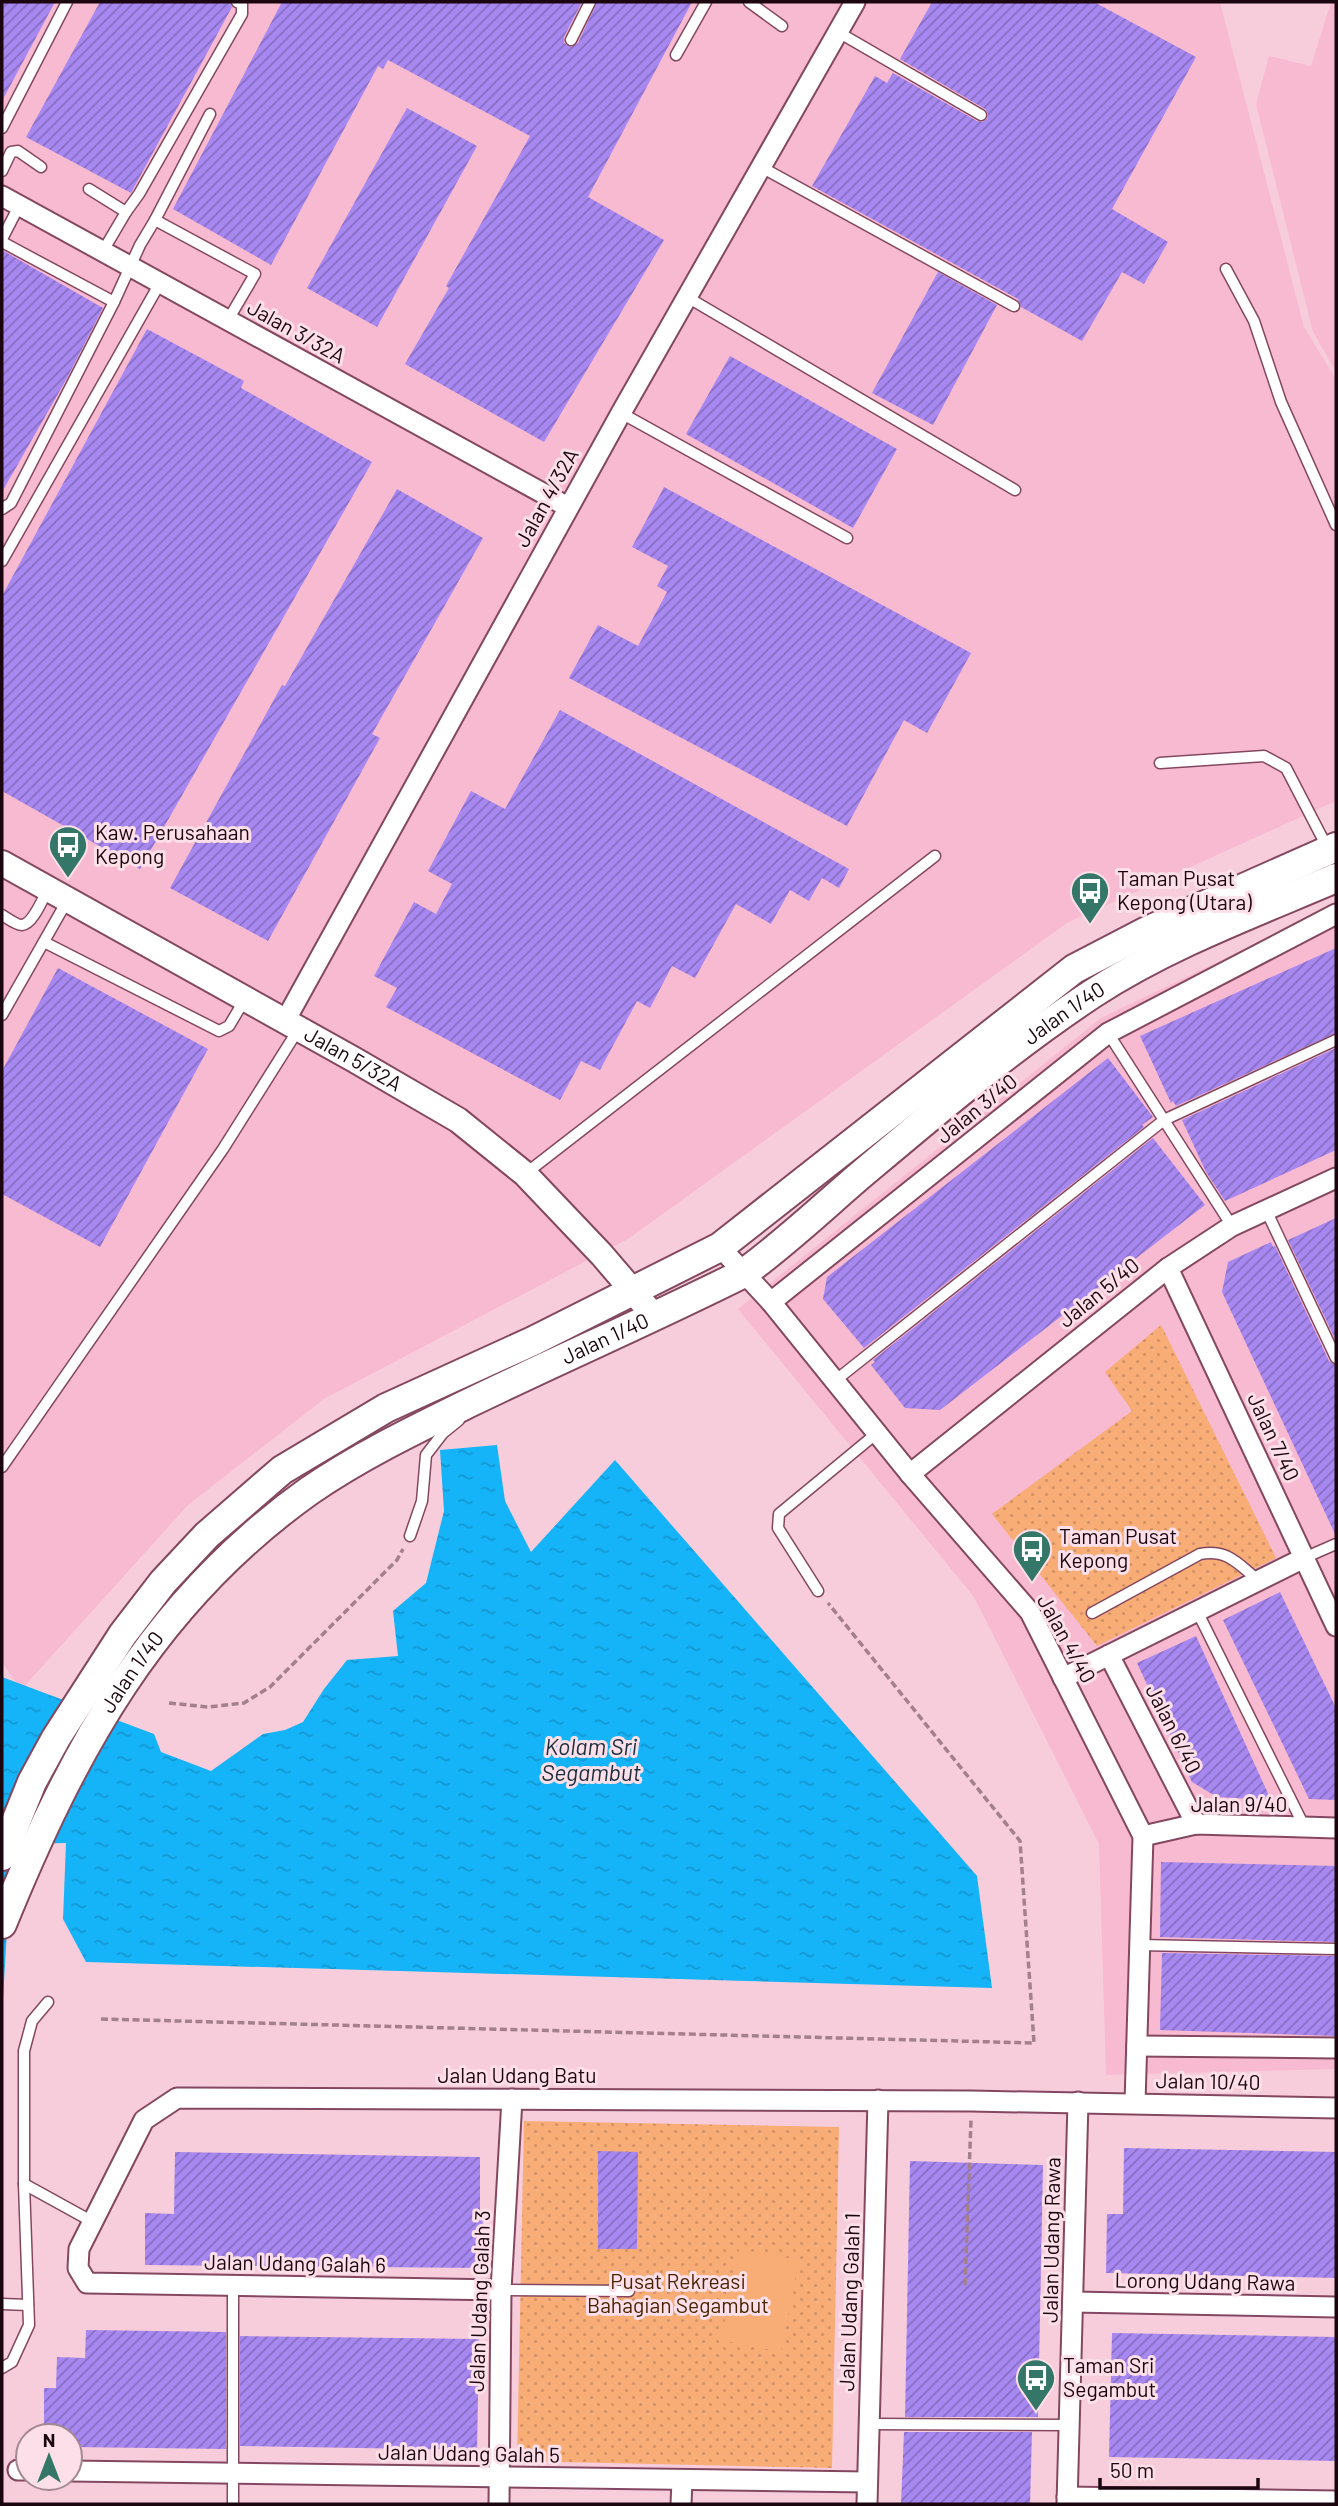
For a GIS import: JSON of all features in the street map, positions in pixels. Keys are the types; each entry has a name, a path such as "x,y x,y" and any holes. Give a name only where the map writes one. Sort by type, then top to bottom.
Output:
{"main road":[{"name":"Jalan 1/40","path":"2,1924 29,1858 74,1764 112,1700 163,1582 207,1535 282,1470 386,1408 635,1292 720,1248 1074,969 1149,930 1333,849"},
{"name":"Jalan 1/40","path":"2,1856 32,1782 56,1738 135,1642 184,1603 267,1523 300,1498 398,1438 744,1273 772,1253 858,1177 1003,1057 1093,994 1143,964 1210,932 1336,878"}],"street":[{"name":"Jalan 4/32A","path":"292,1025 568,507 853,3"},
{"name":"Jalan 3/32A","path":"2,196 568,507"},
{"name":"Jalan 5/32A","path":"2,863 458,1120 525,1174 602,1255 655,1317"},
{"name":"Jalan 3/40","path":"771,1302 1108,1033 1336,914"},
{"name":"Jalan 5/40","path":"909,1474 1168,1268 1232,1226 1336,1178"},
{"name":"Jalan 4/40","path":"720,1248 771,1302 878,1432 909,1474 1030,1612 1143,1836 1135,2104"},
{"name":"Jalan 7/40","path":"1168,1268 1336,1626"},
{"path":"1063,1678 1304,1558"},
{"name":"Jalan 6/40","path":"1109,1655 1196,1824"},
{"name":"Jalan 9/40","path":"1143,1836 1196,1824 1336,1828"},
{"name":"Jalan 10/40","path":"1137,2046 1336,2048"},
{"name":"Jalan Udang Batu","path":"87,2283 78,2269 79,2249 144,2120 177,2098 1078,2102"},
{"name":"Jalan Udang Galah 3","path":"499,2504 501,2290 512,2099"},
{"name":"Jalan Udang Galah 1","path":"867,2504 878,2100"},
{"name":"Jalan 10/40","path":"1078,2102 1336,2108"},
{"name":"Jalan Udang Rawa","path":"1067,2501 1078,2102"},
{"name":"Jalan Udang Galah 6","path":"87,2283 501,2290"},
{"name":"Lorong Udang Rawa","path":"1073,2302 1336,2307"},
{"name":"Jalan Udang Galah 5","path":"84,2471 867,2482"},
{"path":"681,2504 682,2481"},
{"path":"1067,2501 1325,2502"}],"lane":[{"path":"2,128 67,2"},
{"path":"103,251 139,194 242,14 242,4 237,2"},
{"path":"571,40 590,2"},
{"path":"676,55 706,2"},
{"path":"753,3 782,26"},
{"path":"838,32 981,115"},
{"path":"2,509 11,503 210,114"},
{"path":"2,171 11,152 18,151 41,167"},
{"path":"761,167 1014,306"},
{"path":"89,189 126,212"},
{"path":"19,206 2,241 114,302"},
{"path":"155,220 255,274 228,320"},
{"path":"1226,269 1254,321 1281,402 1336,525"},
{"path":"2,561 160,283"},
{"path":"687,297 1015,490"},
{"path":"621,413 847,538"},
{"path":"1160,763 1264,756 1286,768 1333,849"},
{"path":"525,1174 935,856"},
{"path":"2,915 19,925 25,925 58,895"},
{"path":"2,1015 44,942 58,895"},
{"path":"44,942 219,1031 229,1026 246,999"},
{"path":"2,1467 223,1149 292,1025"},
{"path":"1108,1033 1232,1226"},
{"path":"836,1380 1164,1120 1336,1040"},
{"path":"1265,1209 1336,1357"},
{"path":"410,1536 422,1501 426,1455 443,1433 498,1390"},
{"path":"818,1591 778,1528 779,1514 878,1432"},
{"path":"1304,1558 1336,1544"},
{"path":"1092,1613 1200,1555 1214,1552 1226,1555 1258,1580"},
{"path":"1197,1610 1305,1828"},
{"path":"1140,1945 1336,1949"},
{"path":"2,2368 12,2362 29,2325 24,2184 24,2051 32,2021 48,2002"},
{"path":"24,2184 93,2222"},
{"path":"233,2285 233,2504"},
{"path":"501,2290 629,2291"},
{"path":"2,2304 28,2305"},
{"path":"869,2424 1069,2426"}],"path":[{"path":"169,1703 208,1707 244,1703 270,1687 397,1560 410,1536"},
{"path":"101,2019 1034,2043 1020,1841 818,1591"},
{"path":"965,2285 971,2101"}],"shaded area":[{"path":"2,2 1220,2 1304,327 1336,379 1336,801 1067,923 628,1239 324,1399 188,1505 21,1690 2,1662"},
{"path":"1331,2 1336,2 1336,372 1313,332 1256,104 1269,56 1311,66"},
{"name":"Taman Pusat Kepong","path":"1336,905 1336,2069 1106,2075 1099,1844 974,1597 738,1309 1101,1018"}],"green space":[{"path":"1161,1325 1276,1558 1097,1646 992,1514 1132,1411 1105,1372"},
{"name":"Pusat Rekreasi Bahagian Segambut","path":"524,2121 839,2127 832,2468 517,2461"},
{"path":"739,2249 799,2260 781,2352 721,2340"}],"water":[{"name":"Kolam Sri Segambut","path":"497,1445 505,1501 531,1552 615,1460 977,1876 992,1988 86,1962 63,1919 66,1843 12,1844 2,2016 2,1677 154,1734 161,1752 211,1771 263,1734 285,1730 303,1722 347,1660 398,1656 393,1611 426,1583 444,1511 440,1450"}],"building":[{"path":"2,2 55,2 2,101"},
{"path":"100,2 230,2 232,7 131,193 26,137"},
{"path":"282,2 582,2 564,37 564,43 571,47 578,43 597,2 692,2 588,197 664,240 544,442 405,364 530,136 388,60 383,69 378,66 271,265 173,209"},
{"path":"932,2 1094,2 1196,57 1112,209 1168,242 1144,284 1122,272 1082,341 1021,307 1018,299 812,186 875,76 887,83 893,73 977,121 987,119 985,109 900,59"},
{"path":"407,108 477,146 377,327 307,288"},
{"path":"2,250 103,308 66,380 2,492"},
{"path":"938,272 997,305 933,425 872,393"},
{"path":"147,329 244,381 241,388 372,462 140,869 2,791 2,596"},
{"path":"730,356 897,449 853,528 686,434"},
{"path":"664,487 971,653 927,733 904,720 847,826 569,678 598,625 638,646 667,592 657,586 668,566 632,547"},
{"path":"397,489 483,538 372,734 380,738 268,941 170,888 282,685 285,686"},
{"path":"560,710 849,869 839,888 822,878 809,901 790,890 771,924 736,904 695,978 672,966 650,1008 637,1001 600,1070 581,1061 560,1100 386,1007 397,988 374,976 414,902 436,914 452,884 428,871 471,791 505,809"},
{"path":"1336,948 1336,1033 1176,1106 1173,1101 1171,1103 1140,1036"},
{"path":"58,968 208,1049 100,1247 2,1194 2,1071"},
{"path":"1336,1048 1336,1150 1225,1201 1206,1172 1182,1120"},
{"path":"1108,1058 1153,1117 1142,1125 1144,1127 864,1348 823,1299 827,1277"},
{"path":"1153,1138 1205,1205 940,1410 905,1408 871,1365 875,1362 873,1360"},
{"path":"1336,1218 1336,1341 1288,1240"},
{"path":"1271,1242 1329,1361 1336,1365 1336,1536 1222,1292 1228,1262"},
{"path":"1280,1592 1336,1708 1336,1800 1309,1799 1223,1620"},
{"path":"1196,1636 1271,1800 1217,1797 1192,1782 1137,1663"},
{"path":"1161,1862 1336,1866 1336,1942 1160,1937"},
{"path":"1162,1953 1336,1956 1336,2036 1160,2030"},
{"path":"1124,2148 1336,2152 1336,2278 1106,2273 1107,2214 1123,2214"},
{"path":"598,2151 638,2152 637,2249 598,2249"},
{"path":"175,2152 480,2157 483,2268 145,2265 145,2213 174,2214"},
{"path":"910,2161 1043,2165 1038,2417 905,2417"},
{"path":"86,2330 226,2332 226,2449 84,2447 84,2422 44,2422 44,2388 56,2388 57,2357 85,2358"},
{"path":"1112,2333 1336,2337 1336,2461 1109,2457"},
{"path":"240,2336 479,2339 477,2450 240,2446"},
{"path":"904,2432 1032,2432 1030,2504 901,2504"}],"place":[{"name":"Kaw. Perusahaan Kepong","path":"68,879"},
{"name":"Taman Pusat Kepong (Utara)","path":"1090,925"},
{"name":"Taman Pusat Kepong","path":"1032,1583"},
{"name":"Taman Sri Segambut","path":"1036,2412"}]}
